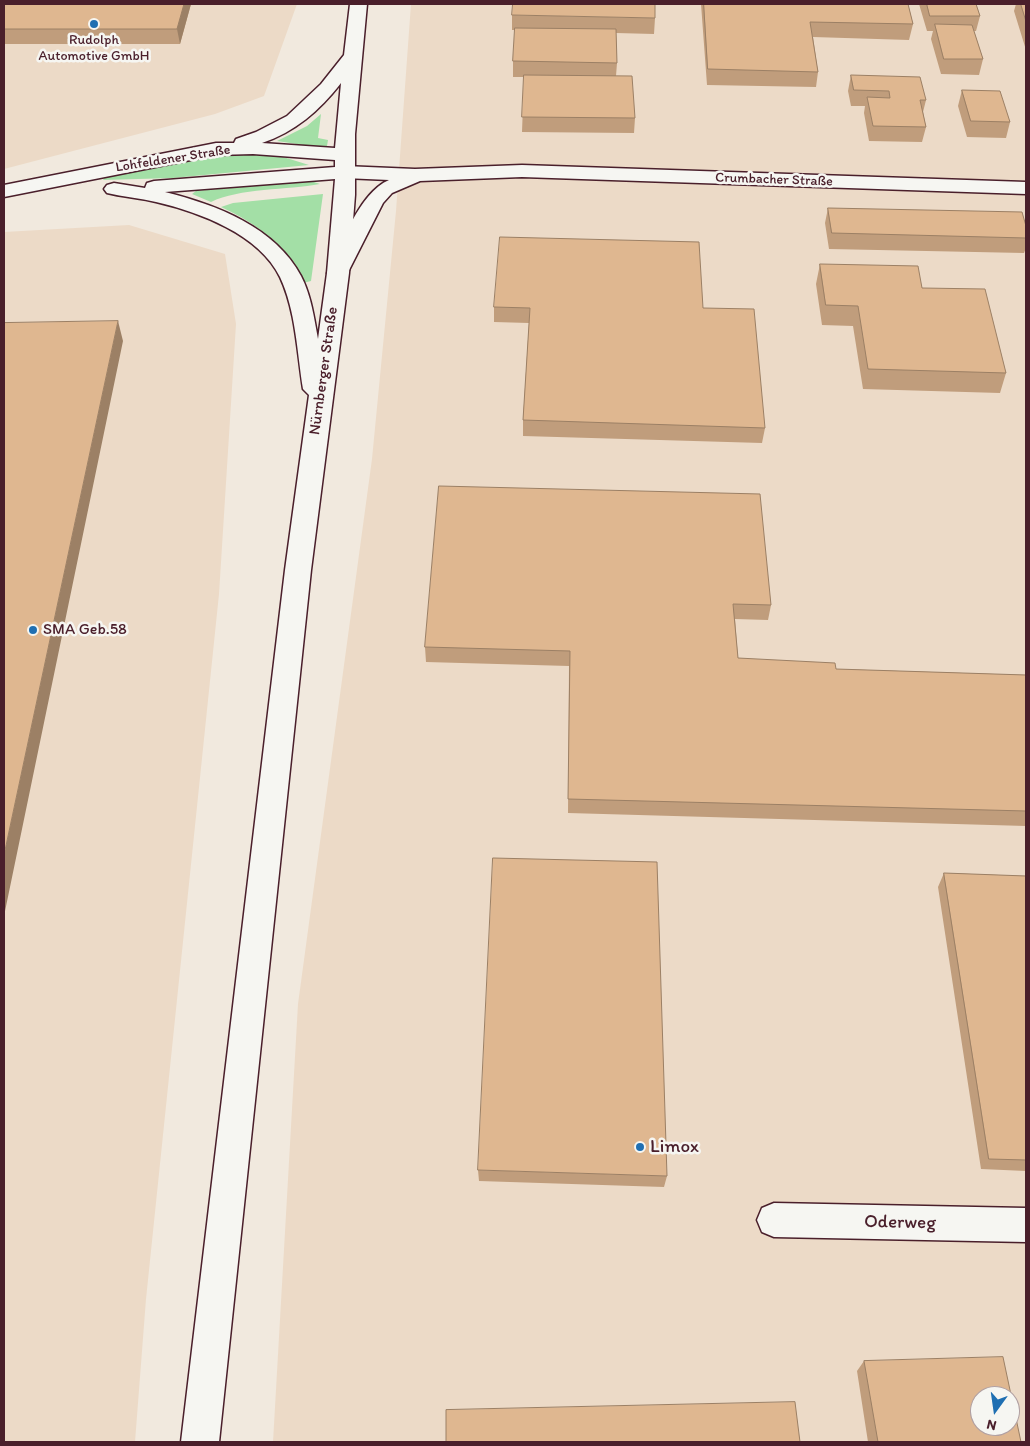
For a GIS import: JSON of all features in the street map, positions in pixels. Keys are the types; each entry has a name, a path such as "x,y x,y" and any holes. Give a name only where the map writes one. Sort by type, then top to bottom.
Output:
{"main road":[{"name":"Nürnberger Straße","path":"200,1442 298,570 338,273 345,196 351,58 358,4"},
{"path":"216,149 261,138 288,125 312,106 351,58"},
{"name":"Lohfeldener Straße","path":"4,191 216,149 253,148 345,164"},
{"name":"Lohfeldener Straße","path":"4,196 59,190 114,189 345,164"},
{"name":"Crumbacher Straße","path":"345,164 472,164 522,171"},
{"name":"Crumbacher Straße","path":"345,164 415,175 522,171 1026,188"},
{"path":"338,273 374,200 385,189 415,175"},
{"path":"114,189 146,192 207,211 246,232 276,256 290,276 298,301 318,412"},
{"name":"Oderweg","path":"774,1220 1026,1225"}],"shaded area":[{"path":"4,4 297,4 264,96 215,114 4,169"},
{"path":"411,4 1026,4 1026,1442 273,1442 298,1004 372,459 396,211"},
{"path":"129,225 225,254 236,324 219,594 146,1299 135,1442 4,1442 4,232"}],"green space":[{"path":"321,114 318,138 328,140 327,146 323,148 277,141 307,126"},
{"path":"261,154 280,156 309,165 173,178 103,180 105,177 219,156"},
{"path":"311,181 320,184 235,194 211,202 192,194 196,191"},
{"path":"323,194 311,281 303,283 287,258 269,238 248,221 221,207 233,203"}],"building":[{"name":"Rudolph Automotive GmbH","path":"4,4 184,4 177,29 4,29"},
{"path":"513,4 655,4 655,18 512,15"},
{"path":"704,4 908,4 913,24 810,22 818,72 708,69"},
{"path":"927,4 976,4 980,16 930,16"},
{"path":"1021,4 1026,4 1026,21"},
{"path":"935,24 972,25 983,59 944,59"},
{"path":"515,28 616,29 617,63 513,61"},
{"path":"524,75 632,76 635,118 522,117"},
{"path":"851,75 920,77 926,100 920,100 926,127 873,126 867,97 890,98 889,91 854,90"},
{"path":"962,90 1000,91 1010,122 971,121"},
{"path":"828,208 1022,212 1026,226 1026,238 832,233"},
{"path":"500,237 699,242 703,308 754,309 765,428 523,420 530,308 494,307"},
{"path":"820,264 918,266 922,288 985,289 1006,373 868,369 858,306 826,305"},
{"name":"SMA Geb.58","path":"118,321 4,855 4,323"},
{"path":"439,486 760,494 771,605 733,604 738,658 835,663 836,669 1026,675 1026,811 568,799 570,651 425,647"},
{"path":"493,858 657,862 667,1176 478,1170"},
{"path":"944,873 1026,876 1026,1160 989,1159"},
{"path":"1003,1357 1009,1386 970,1386 970,1436 1020,1436 1021,1442 878,1442 864,1361"},
{"path":"795,1402 800,1442 446,1442 446,1410"}],"place":[{"name":"Rudolph Automotive GmbH","path":"94,24"},
{"name":"SMA Geb.58","path":"33,630"},
{"name":"Limox","path":"640,1147"}]}
